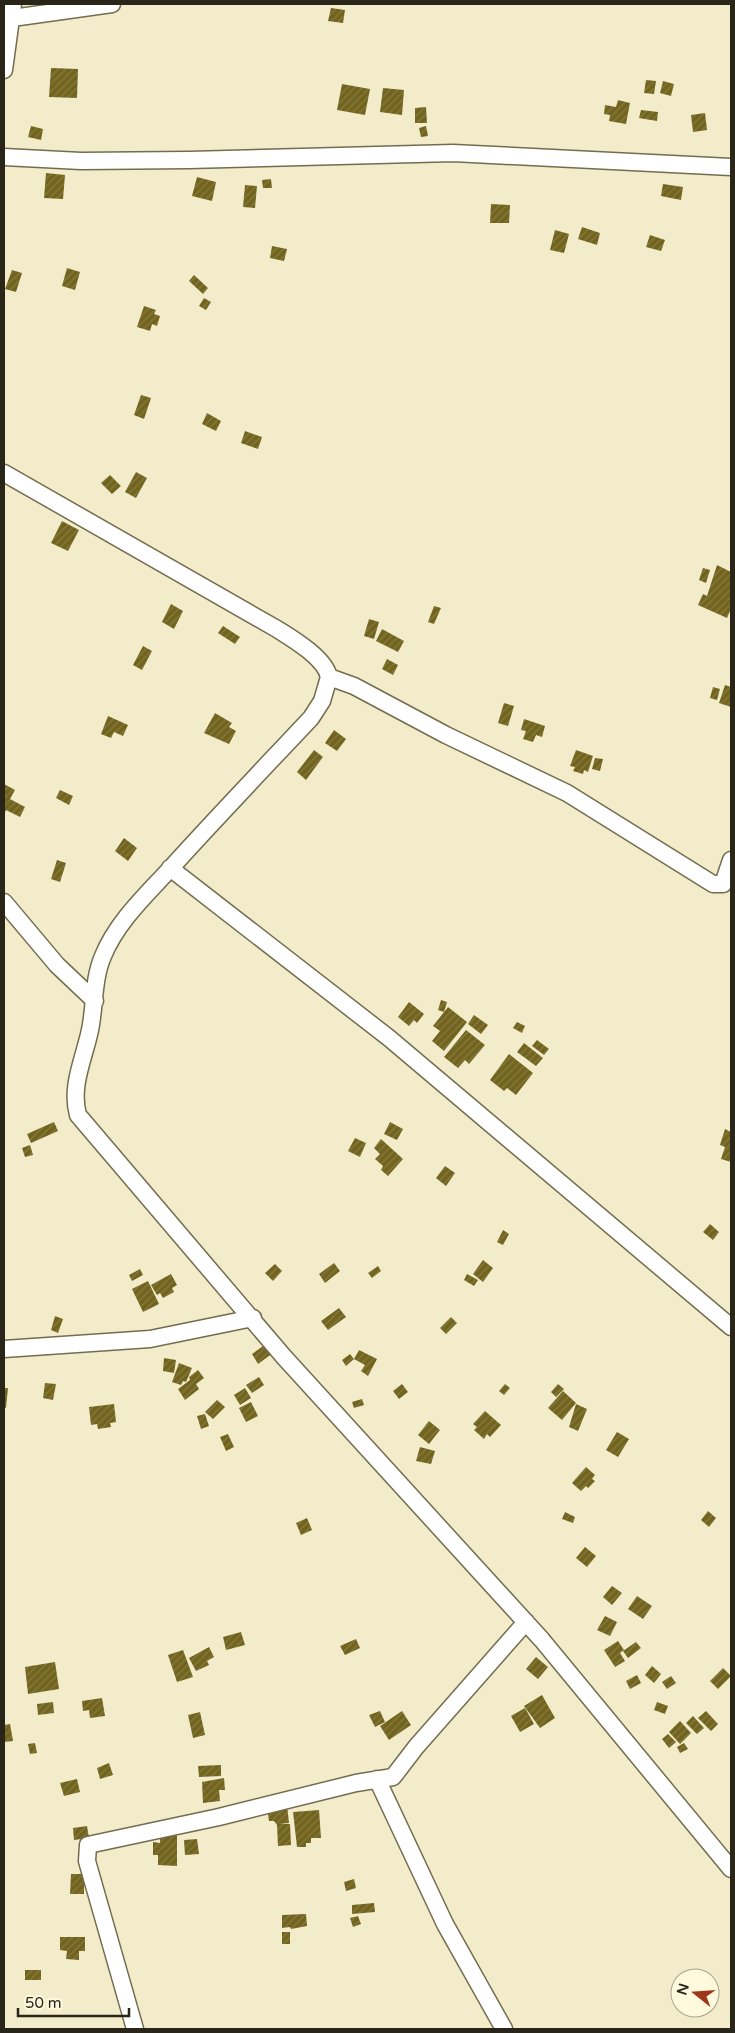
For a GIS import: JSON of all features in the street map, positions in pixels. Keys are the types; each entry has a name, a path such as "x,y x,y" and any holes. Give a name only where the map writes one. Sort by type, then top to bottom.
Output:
{"street":[{"path":"4,70 12,11 112,4"},
{"path":"4,157 80,160 189,160 453,153 731,167"},
{"path":"4,473 277,629 305,648 328,671 329,677 322,701 311,718 170,868 128,915 112,938 102,958 96,980 95,1001 74,1099 78,1115 332,1411 526,1622 731,1869"},
{"path":"329,677 354,686 446,735 567,793 718,885 731,895"},
{"path":"718,885 725,881 731,860"},
{"path":"170,868 390,1038 731,1327"},
{"path":"4,902 57,965 95,1001"},
{"path":"4,1350 150,1339 253,1318"},
{"path":"135,2029 87,1861 88,1845 392,1777 526,1622"},
{"path":"377,1779 445,1924 504,2029"}],"building":[{"path":"331,8 345,10 343,23 328,21"},
{"path":"51,68 78,69 77,98 49,97"},
{"path":"646,80 656,81 654,94 644,93"},
{"path":"663,81 674,84 671,96 660,93"},
{"path":"342,84 370,89 365,115 337,110"},
{"path":"383,88 404,90 402,115 380,112"},
{"path":"618,100 630,103 626,124 609,121 610,115 604,114 605,105 616,107"},
{"path":"426,107 427,123 415,123 415,108"},
{"path":"641,110 658,112 657,121 639,118"},
{"path":"705,113 707,130 693,132 691,115"},
{"path":"31,126 43,129 41,140 28,137"},
{"path":"426,126 428,136 421,137 419,128"},
{"path":"46,173 65,175 63,199 44,198"},
{"path":"197,177 216,182 212,201 192,196"},
{"path":"271,179 272,188 263,188 262,180"},
{"path":"663,184 683,187 681,200 661,196"},
{"path":"245,185 257,186 255,208 243,207"},
{"path":"491,204 510,205 509,223 490,223"},
{"path":"582,227 600,233 597,245 578,239"},
{"path":"555,230 569,234 564,253 550,250"},
{"path":"650,235 665,240 661,251 646,247"},
{"path":"272,246 287,249 284,261 270,258"},
{"path":"67,268 80,272 75,290 62,286"},
{"path":"12,270 22,273 16,292 5,289"},
{"path":"194,275 208,288 203,294 189,281"},
{"path":"204,298 211,302 206,310 199,306"},
{"path":"144,306 156,310 154,314 160,316 157,326 152,324 150,331 137,327"},
{"path":"141,395 151,398 144,419 134,415"},
{"path":"207,413 221,421 216,431 202,424"},
{"path":"245,431 262,437 258,449 241,443"},
{"path":"136,472 147,478 136,498 125,492"},
{"path":"110,475 121,486 112,494 101,483"},
{"path":"62,521 79,530 68,551 51,543"},
{"path":"717,565 731,572 731,609 727,618 698,605 703,594 707,596"},
{"path":"703,568 710,570 706,583 699,580"},
{"path":"171,604 183,611 174,629 162,622"},
{"path":"434,606 441,608 434,624 428,622"},
{"path":"369,619 379,622 374,639 364,636"},
{"path":"223,626 240,637 235,644 218,633"},
{"path":"382,629 404,641 398,652 376,641"},
{"path":"143,646 152,651 142,670 133,665"},
{"path":"387,659 398,665 393,675 382,669"},
{"path":"725,685 731,687 731,707 719,703"},
{"path":"713,687 720,689 717,700 710,698"},
{"path":"504,703 514,706 508,726 498,723"},
{"path":"215,713 232,723 229,727 236,731 229,744 204,733"},
{"path":"108,716 128,725 123,736 114,732 111,738 101,734"},
{"path":"524,719 545,726 542,737 536,735 533,742 523,739 526,731 521,730"},
{"path":"334,730 346,739 337,751 325,743"},
{"path":"314,750 323,757 306,780 297,772"},
{"path":"576,750 593,756 588,772 584,770 583,774 573,771 575,767 570,766"},
{"path":"595,758 603,759 600,771 592,769"},
{"path":"4,784 15,790 10,799 25,807 20,817 6,810 4,815"},
{"path":"60,790 73,796 69,805 56,798"},
{"path":"124,838 137,848 128,861 115,851"},
{"path":"57,860 66,863 60,882 51,879"},
{"path":"441,1000 447,1002 444,1012 438,1010"},
{"path":"409,1002 424,1014 417,1023 414,1020 409,1026 398,1017"},
{"path":"448,1007 467,1022 444,1051 432,1041 440,1031 433,1026"},
{"path":"474,1015 488,1025 481,1034 468,1024"},
{"path":"517,1022 525,1026 522,1033 513,1028"},
{"path":"466,1030 485,1045 469,1064 465,1060 458,1068 444,1057"},
{"path":"537,1040 549,1049 544,1055 532,1046"},
{"path":"524,1043 543,1058 536,1066 517,1052"},
{"path":"509,1054 533,1073 516,1095 507,1088 504,1091 490,1080"},
{"path":"54,1122 58,1131 31,1143 27,1134"},
{"path":"390,1122 403,1129 397,1140 384,1134"},
{"path":"725,1129 731,1132 731,1162 721,1159 725,1147 720,1145"},
{"path":"355,1138 366,1143 360,1157 348,1151"},
{"path":"381,1139 403,1159 388,1176 381,1170 383,1166 375,1159 380,1154 374,1148"},
{"path":"30,1145 33,1155 25,1157 22,1148"},
{"path":"445,1166 455,1173 446,1186 436,1178"},
{"path":"710,1224 719,1232 713,1240 703,1232"},
{"path":"503,1230 509,1234 503,1245 497,1242"},
{"path":"483,1260 493,1268 483,1282 473,1274"},
{"path":"334,1263 340,1271 325,1283 319,1274"},
{"path":"275,1264 282,1271 273,1281 265,1273"},
{"path":"378,1266 381,1271 372,1278 368,1273"},
{"path":"140,1269 143,1275 132,1281 129,1275"},
{"path":"171,1274 177,1285 172,1288 174,1292 163,1298 160,1293 157,1295 151,1285"},
{"path":"467,1274 478,1280 474,1286 464,1280"},
{"path":"148,1281 159,1304 143,1312 132,1289"},
{"path":"339,1308 346,1317 328,1330 321,1321"},
{"path":"55,1316 63,1319 58,1333 51,1330"},
{"path":"451,1317 457,1323 446,1334 440,1328"},
{"path":"266,1344 273,1353 258,1364 252,1354"},
{"path":"359,1350 377,1359 368,1376 361,1371 365,1365 354,1359"},
{"path":"350,1354 354,1359 346,1366 342,1360"},
{"path":"164,1358 176,1360 174,1373 163,1371"},
{"path":"179,1363 192,1368 186,1382 183,1381 181,1385 172,1382"},
{"path":"198,1370 204,1378 196,1384 199,1389 185,1400 178,1389 190,1380 189,1377"},
{"path":"259,1377 264,1385 252,1393 246,1385"},
{"path":"45,1383 56,1384 53,1400 43,1398"},
{"path":"402,1384 408,1392 399,1399 393,1391"},
{"path":"505,1384 510,1388 504,1395 499,1391"},
{"path":"558,1384 564,1389 556,1397 551,1392"},
{"path":"4,1388 8,1388 6,1408 4,1407"},
{"path":"245,1388 251,1398 240,1405 234,1395"},
{"path":"563,1391 576,1403 562,1420 548,1408"},
{"path":"362,1399 364,1405 354,1408 352,1402"},
{"path":"217,1400 225,1407 213,1419 205,1412"},
{"path":"251,1402 258,1416 246,1422 239,1408"},
{"path":"114,1404 116,1422 110,1423 111,1427 98,1429 97,1424 91,1425 89,1407"},
{"path":"576,1404 587,1409 578,1431 569,1427"},
{"path":"485,1411 501,1425 490,1437 487,1434 484,1439 474,1430 477,1427 473,1424"},
{"path":"205,1414 209,1426 201,1429 197,1416"},
{"path":"429,1421 440,1430 429,1444 418,1435"},
{"path":"617,1432 629,1439 618,1457 606,1450"},
{"path":"228,1434 234,1447 226,1451 220,1437"},
{"path":"420,1447 435,1451 431,1464 416,1461"},
{"path":"586,1467 595,1475 592,1479 595,1481 588,1488 586,1486 581,1491 572,1483"},
{"path":"708,1511 716,1518 709,1527 701,1520"},
{"path":"565,1512 575,1517 573,1523 562,1519"},
{"path":"307,1518 312,1530 301,1535 296,1523"},
{"path":"585,1547 596,1556 587,1567 576,1558"},
{"path":"612,1586 622,1593 612,1605 603,1597"},
{"path":"637,1596 652,1606 643,1619 628,1609"},
{"path":"605,1616 617,1622 610,1636 597,1630"},
{"path":"241,1632 245,1645 226,1650 223,1637"},
{"path":"356,1639 360,1648 345,1655 340,1646"},
{"path":"618,1641 624,1650 620,1653 625,1661 615,1667 604,1650"},
{"path":"636,1642 641,1648 628,1658 623,1651"},
{"path":"209,1647 214,1657 207,1661 209,1665 196,1671 189,1658"},
{"path":"183,1650 193,1677 177,1682 168,1655"},
{"path":"536,1657 548,1667 538,1679 526,1669"},
{"path":"55,1662 59,1689 28,1694 25,1667"},
{"path":"652,1666 661,1674 654,1683 645,1675"},
{"path":"723,1668 731,1676 718,1689 710,1681"},
{"path":"637,1675 641,1683 630,1689 626,1681"},
{"path":"671,1676 676,1683 667,1689 662,1682"},
{"path":"542,1695 555,1718 540,1728 524,1706"},
{"path":"102,1698 105,1716 90,1718 89,1710 83,1711 82,1701"},
{"path":"53,1702 54,1713 38,1715 37,1704"},
{"path":"657,1702 668,1706 665,1714 654,1710"},
{"path":"525,1708 534,1724 520,1732 511,1716"},
{"path":"380,1711 385,1722 375,1727 369,1715"},
{"path":"402,1711 411,1725 389,1740 380,1726"},
{"path":"706,1711 718,1724 711,1731 698,1718"},
{"path":"200,1712 205,1735 193,1738 188,1715"},
{"path":"693,1716 704,1728 697,1734 686,1723"},
{"path":"680,1721 691,1733 680,1744 669,1732"},
{"path":"10,1724 13,1741 4,1742 4,1725"},
{"path":"668,1734 676,1742 669,1748 662,1739"},
{"path":"35,1743 37,1753 30,1754 28,1744"},
{"path":"684,1743 688,1749 680,1753 677,1747"},
{"path":"109,1763 113,1775 100,1779 97,1768"},
{"path":"221,1765 221,1776 199,1777 198,1766"},
{"path":"224,1778 225,1790 219,1790 220,1801 203,1803 202,1782"},
{"path":"77,1779 80,1792 64,1796 60,1783"},
{"path":"287,1805 289,1823 279,1824 290,1824 291,1845 278,1846 277,1825 274,1821 269,1821 267,1808"},
{"path":"319,1810 321,1838 311,1838 311,1843 306,1843 306,1847 297,1847 293,1812"},
{"path":"87,1826 89,1838 74,1840 73,1828"},
{"path":"160,1835 177,1836 177,1866 158,1865 158,1855 153,1855 153,1842 160,1843"},
{"path":"197,1839 199,1854 185,1855 184,1840"},
{"path":"71,1874 84,1874 84,1894 70,1894"},
{"path":"354,1879 356,1888 346,1891 344,1882"},
{"path":"374,1903 375,1912 352,1914 352,1905"},
{"path":"306,1914 307,1926 291,1929 290,1927 282,1928 282,1915"},
{"path":"358,1916 361,1924 353,1927 350,1918"},
{"path":"282,1932 290,1932 290,1944 282,1944"},
{"path":"60,1937 85,1937 85,1951 79,1951 79,1960 66,1959 67,1951 60,1950"},
{"path":"25,1970 41,1970 41,1980 25,1980"}]}
